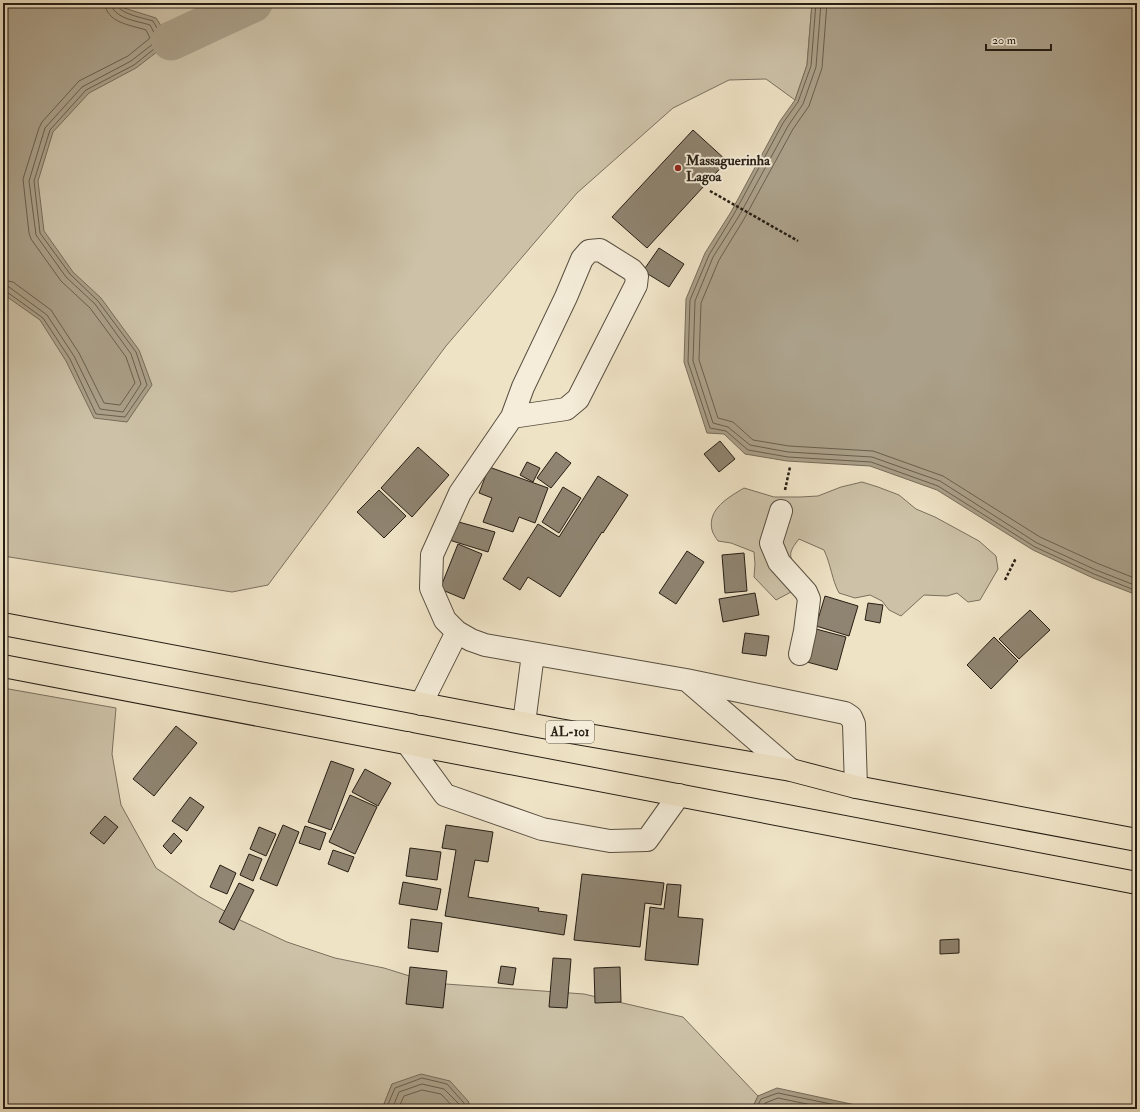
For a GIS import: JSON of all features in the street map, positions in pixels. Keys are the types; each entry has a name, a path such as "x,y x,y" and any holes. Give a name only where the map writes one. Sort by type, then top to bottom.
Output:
{"highway":[{"name":"AL-101","path":"3,624 421,704 792,770 856,787 1137,840"},
{"path":"3,666 1137,883"}],"lane":[{"path":"512,417 566,409 578,399 636,285 637,276 632,270 600,250 589,251 582,259 566,297 523,387 512,417 460,493 432,555 431,588 445,620 457,632 471,640 485,645 686,680 845,713 851,717 854,724 856,787"},
{"path":"781,511 771,543 779,562 806,592 809,599 805,631 800,654"},
{"path":"421,704 457,632"},
{"path":"524,723 533,654"},
{"path":"686,680 792,770"},
{"path":"407,743 446,795 542,829 610,841 647,840 679,795"}],"path":[{"path":"710,191 798,241"},
{"path":"1005,580 1016,558"}],"shaded area":[{"path":"3,3 812,3 807,65 795,100 766,79 729,80 673,108 577,193 446,346 268,585 232,592 3,556"},
{"path":"862,482 899,495 916,509 935,517 979,541 996,556 998,569 980,600 968,602 957,593 947,596 924,595 901,616 889,610 882,601 870,595 855,598 839,593 824,550 799,539 792,549 791,556 793,564 799,574 791,592 776,600 754,577 754,552 731,543 718,541 712,531 711,523 713,516 720,504 744,488 774,497 800,497 818,496 841,487"},
{"path":"3,688 116,708 112,754 121,805 156,868 198,896 242,921 287,942 335,958 384,968 432,983 584,994 683,1017 758,1096 752,1109 471,1109 468,1101 392,1084 382,1109 3,1109"}],"water":[{"path":"3,3 119,3 124,8 156,18 171,41 136,68 89,93 53,132 38,181 44,231 73,272 101,298 139,350 152,385 127,422 94,418 66,361 40,320 3,294"},
{"path":"812,3 1137,3 1137,595 1093,578 1033,550 937,490 870,466 787,461 745,454 724,434 707,433 684,362 686,299 705,253 731,212 780,121 795,100 807,65"},
{"path":"421,1074 450,1081 468,1101 471,1109 382,1109 392,1084"},
{"path":"777,1088 874,1109 752,1109 758,1096"}],"building":[{"path":"693,130 727,161 647,248 612,217"},
{"path":"659,248 684,264 669,287 643,271"},
{"path":"720,441 735,459 719,472 704,454"},
{"path":"418,447 449,475 412,517 381,488"},
{"path":"556,452 571,463 551,488 537,478"},
{"path":"527,462 540,468 533,482 520,475"},
{"path":"489,467 548,488 535,523 519,517 513,532 483,522 492,498 479,493"},
{"path":"598,476 628,495 560,597 528,577 520,590 503,579 538,524 559,537"},
{"path":"563,487 581,498 559,533 542,522"},
{"path":"379,490 406,516 384,538 357,512"},
{"path":"455,521 495,532 488,552 449,540"},
{"path":"458,544 482,554 464,599 440,589"},
{"path":"687,551 704,562 676,604 659,593"},
{"path":"744,553 747,591 725,593 722,555"},
{"path":"755,593 759,615 723,622 719,599"},
{"path":"825,596 858,606 849,636 816,626"},
{"path":"868,603 883,605 880,623 865,620"},
{"path":"1030,610 1050,630 1019,659 999,639"},
{"path":"816,629 846,637 837,670 807,662"},
{"path":"745,633 769,636 766,656 742,653"},
{"path":"994,637 1018,661 991,689 967,665"},
{"path":"176,726 197,743 154,796 133,779"},
{"path":"331,761 354,769 331,830 308,822"},
{"path":"365,769 391,783 378,806 352,792"},
{"path":"350,795 377,807 355,854 329,842"},
{"path":"190,797 204,807 187,831 172,821"},
{"path":"105,816 118,827 104,844 90,833"},
{"path":"283,825 299,832 277,886 260,879"},
{"path":"446,825 493,832 488,862 475,860 468,897 539,908 538,911 567,915 564,935 445,916 456,850 442,848"},
{"path":"305,826 326,833 320,850 299,843"},
{"path":"259,827 276,834 266,856 250,849"},
{"path":"174,833 182,841 171,854 163,846"},
{"path":"410,848 441,852 437,880 406,876"},
{"path":"333,850 354,857 348,872 328,864"},
{"path":"249,854 262,859 253,881 240,875"},
{"path":"220,865 236,873 227,894 210,887"},
{"path":"582,874 664,883 661,905 645,903 640,947 574,940"},
{"path":"403,882 441,889 437,910 399,904"},
{"path":"239,883 254,890 234,930 219,922"},
{"path":"667,884 681,885 678,917 703,919 698,965 645,960 650,907 664,909"},
{"path":"411,919 442,923 438,952 408,948"},
{"path":"959,939 959,953 940,954 940,940"},
{"path":"553,958 571,959 567,1008 549,1007"},
{"path":"501,966 516,968 513,985 498,983"},
{"path":"410,967 447,971 443,1008 406,1004"},
{"path":"620,967 621,1002 595,1003 594,968"}],"waterway":[{"path":"171,41 253,3"}],"place":[{"name":"Massaguerinha Lagoa","path":"678,168"}]}
